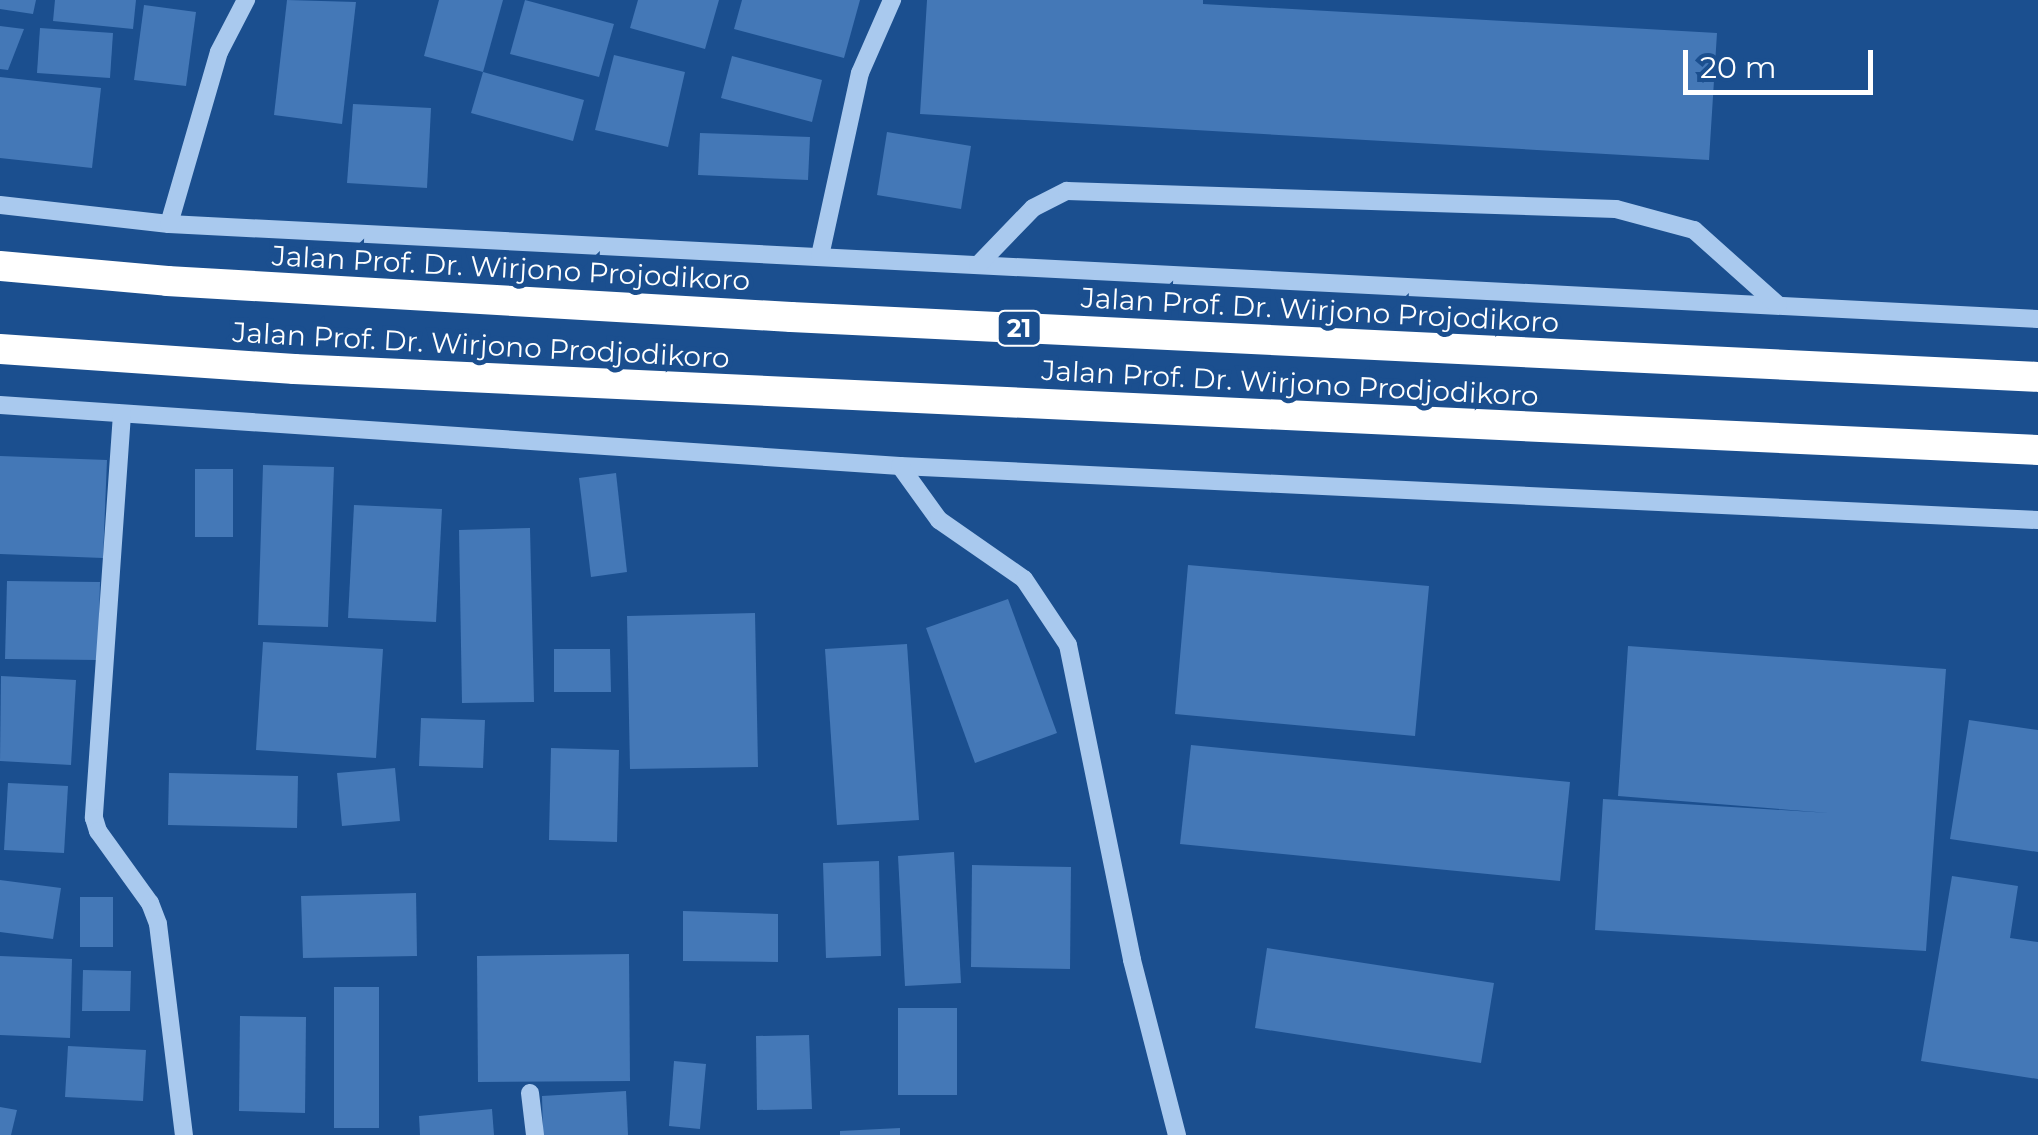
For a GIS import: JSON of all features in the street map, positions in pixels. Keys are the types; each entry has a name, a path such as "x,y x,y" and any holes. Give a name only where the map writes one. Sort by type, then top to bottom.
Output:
{"highway":[{"name":"Jalan Prof. Dr. Wirjono Projodikoro","path":"0,266 167,281 790,318 2038,378"},
{"name":"Jalan Prof. Dr. Wirjono Prodjodikoro","path":"0,349 353,372 2038,450"}],"street":[{"path":"169,224 219,52 246,0"},
{"path":"820,256 860,73 892,0"},
{"path":"978,265 1033,208 1067,191 1616,209 1694,230 1778,305"},
{"path":"0,205 169,224 2038,319"},
{"path":"0,404 900,466 2038,520"},
{"path":"122,414 94,818 98,831 150,903 158,924 184,1135"},
{"path":"900,466 938,520 1024,579 1049,610 1068,645 1132,960 1178,1135"},
{"path":"530,1092 535,1135"}],"building":[{"path":"0,0 36,0 33,14 0,9"},
{"path":"55,0 136,0 133,29 53,21"},
{"path":"287,0 356,2 342,124 274,115"},
{"path":"439,0 503,0 483,72 424,56"},
{"path":"525,0 614,24 599,77 510,54"},
{"path":"638,0 719,0 705,49 630,28"},
{"path":"742,0 860,0 844,58 734,29"},
{"path":"927,0 1203,0 1203,4 1717,33 1709,160 920,114"},
{"path":"144,5 196,12 186,86 134,80"},
{"path":"0,26 24,29 8,70 0,69"},
{"path":"40,28 113,33 110,78 37,73"},
{"path":"614,55 685,72 668,147 595,130"},
{"path":"732,56 822,80 812,122 721,98"},
{"path":"483,72 584,100 573,141 471,113"},
{"path":"0,77 101,88 92,168 0,158"},
{"path":"353,104 431,108 427,188 347,183"},
{"path":"887,132 971,146 961,209 877,195"},
{"path":"700,133 810,137 808,180 698,175"},
{"path":"0,456 107,460 103,558 0,554"},
{"path":"263,465 334,467 328,627 258,625"},
{"path":"195,469 233,469 233,537 195,537"},
{"path":"616,473 627,572 591,577 579,478"},
{"path":"354,505 442,509 436,622 348,618"},
{"path":"530,528 534,702 462,703 459,530"},
{"path":"1188,565 1429,586 1415,736 1175,714"},
{"path":"7,581 100,582 98,660 5,659"},
{"path":"1008,599 1057,733 975,763 926,628"},
{"path":"755,613 758,767 630,769 627,616"},
{"path":"263,642 383,649 376,758 256,750"},
{"path":"907,644 919,820 837,825 825,649"},
{"path":"1628,646 1946,669 1926,951 1595,930 1603,799 1829,813 1618,796"},
{"path":"554,649 610,649 611,692 554,692"},
{"path":"1,676 76,680 71,765 0,761"},
{"path":"421,718 485,720 483,768 419,766"},
{"path":"1969,720 2038,730 2038,852 1950,839"},
{"path":"1191,745 1570,782 1560,881 1180,844"},
{"path":"551,748 619,750 617,842 549,840"},
{"path":"395,768 400,821 342,826 337,773"},
{"path":"169,773 298,776 297,828 168,825"},
{"path":"8,783 68,786 64,853 4,850"},
{"path":"954,852 961,983 905,986 898,856"},
{"path":"879,861 881,956 826,958 823,863"},
{"path":"972,865 1071,867 1070,969 971,967"},
{"path":"1952,876 2018,886 2010,938 2038,942 2038,1079 1921,1061"},
{"path":"0,880 61,888 53,939 0,932"},
{"path":"416,893 417,956 303,958 301,896"},
{"path":"80,897 113,897 113,947 80,947"},
{"path":"683,911 778,914 778,962 683,961"},
{"path":"1267,948 1494,983 1481,1063 1255,1028"},
{"path":"629,954 630,1081 478,1082 477,956"},
{"path":"0,956 72,959 70,1038 0,1035"},
{"path":"83,970 131,971 130,1011 82,1011"},
{"path":"334,987 379,987 379,1128 334,1128"},
{"path":"898,1008 957,1008 957,1095 898,1095"},
{"path":"240,1016 306,1017 305,1113 239,1111"},
{"path":"809,1035 812,1109 757,1110 756,1036"},
{"path":"68,1046 146,1050 143,1101 65,1097"},
{"path":"674,1061 706,1064 700,1129 669,1126"},
{"path":"626,1091 628,1135 543,1135 542,1096"},
{"path":"0,1107 17,1110 11,1135 0,1135"},
{"path":"492,1109 494,1135 420,1135 419,1116"},
{"path":"900,1128 900,1135 840,1135 840,1131"}]}
